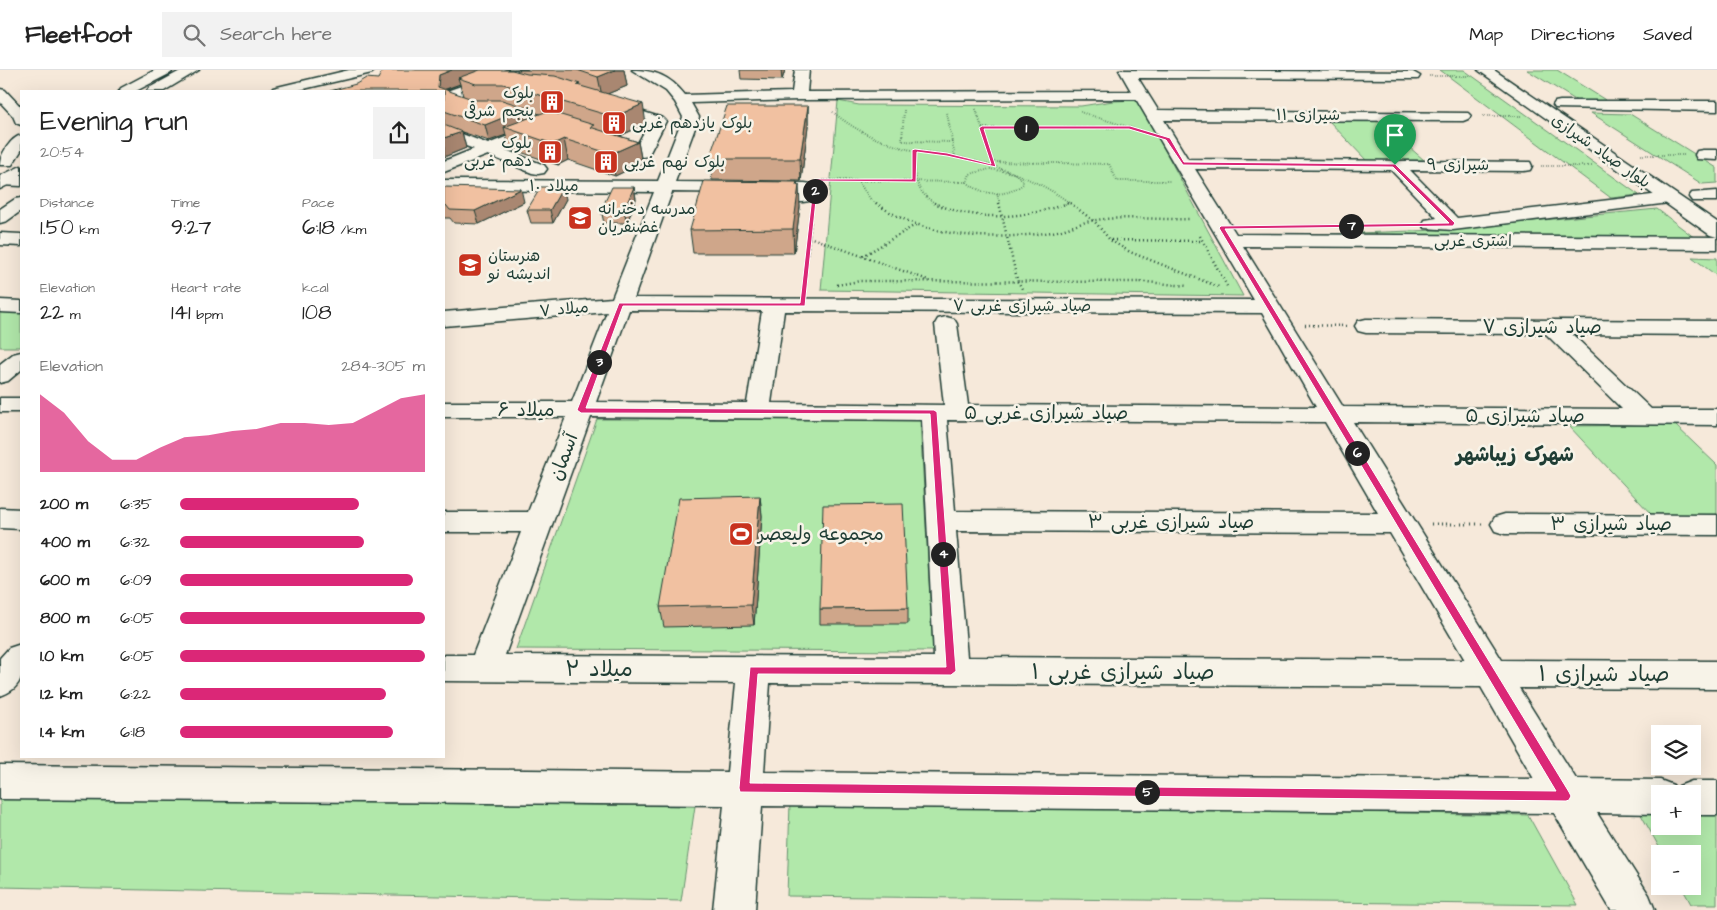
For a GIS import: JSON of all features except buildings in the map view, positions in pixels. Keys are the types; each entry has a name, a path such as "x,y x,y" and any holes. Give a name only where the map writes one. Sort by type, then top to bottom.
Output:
{"street":[{"path":"128,90 166,70"},
{"path":"156,90 192,70"},
{"path":"438,90 497,74 520,70"},
{"path":"799,96 802,70"},
{"name":"بلوار صیاد شیرازی","path":"1496,72 1675,192 1717,231"},
{"path":"445,97 497,74 523,86"},
{"path":"588,135 642,152 658,121 597,103 635,82 667,84 683,99 799,96 972,96 1137,88 1305,75 1413,76"},
{"path":"1305,75 1318,89"},
{"path":"284,90 368,76"},
{"path":"1137,88 1168,140 1177,172 1218,236 1274,315 1634,910"},
{"name":"شیرازی ۱۱","path":"1137,88 1345,116 1463,116"},
{"path":"0,93 20,115"},
{"path":"445,97 471,106"},
{"name":"آسمان","path":"484,668 692,117 683,99"},
{"path":"1332,102 1345,116"},
{"path":"1556,111 1717,106"},
{"path":"445,168 557,124 534,118"},
{"path":"445,132 538,169"},
{"path":"6,174 20,142"},
{"path":"6,174 20,153"},
{"path":"1395,165 1453,224"},
{"name":"شیرازی ۹","path":"1177,172 1395,165 1524,166"},
{"path":"6,174 20,171"},
{"name":"میلاد ۱۰","path":"445,185 710,187"},
{"name":"بلوار صیاد شیرازی","path":"1675,192 1698,197 1716,205"},
{"name":"اشتری غربی","path":"1218,236 1453,224 1675,192"},
{"path":"0,217 20,204"},
{"name":"اشتری غربی","path":"1262,234 1717,243"},
{"path":"0,239 20,240"},
{"name":"میلاد ۷","path":"445,319 621,304 774,304"},
{"path":"758,411 774,304"},
{"name":"صیاد شیرازی غربی ۷","path":"774,304 1028,306 1274,315"},
{"path":"0,306 20,307"},
{"path":"946,324 941,521 951,671"},
{"name":"صیاد شیرازی ۷","path":"1366,326 1717,328"},
{"path":"1552,327 1645,417"},
{"path":"0,355 20,357"},
{"path":"0,360 20,357"},
{"path":"0,376 20,358"},
{"path":"0,405 20,405"},
{"name":"میلاد ۶","path":"445,409 758,411"},
{"name":"صیاد شیرازی غربی ۵","path":"758,411 1334,415"},
{"name":"صیاد شیرازی ۵","path":"1334,415 1717,418"},
{"path":"0,518 20,519"},
{"name":"صیاد شیرازی غربی ۳","path":"941,521 1400,523"},
{"path":"445,522 539,522"},
{"name":"صیاد شیرازی ۳","path":"1505,524 1717,525"},
{"name":"میلاد ۲","path":"445,668 754,670"},
{"path":"734,910 754,670"},
{"name":"صیاد شیرازی غربی ۱","path":"754,670 1491,674"},
{"name":"صیاد شیرازی ۱","path":"1491,674 1717,675"},
{"path":"0,782 1651,797"},
{"path":"1701,798 1717,798"}],"path":[{"path":"1413,76 1496,72"},
{"path":"825,96 830,110 851,127 875,138 915,150 955,156 1014,173 1054,191 1092,220 1110,240 1130,252 1274,315 1366,326"},
{"path":"972,96 994,166"},
{"path":"905,97 902,141 952,142"},
{"path":"946,104 955,156"},
{"path":"1073,110 1168,140"},
{"path":"1463,116 1556,111"},
{"path":"982,128 1130,128"},
{"path":"915,150 914,181 920,191 938,204 967,214 1003,218 1043,211 1070,202"},
{"path":"1524,166 1629,161 1710,154"},
{"path":"992,162 1110,164 1117,180 1177,172"},
{"path":"816,180 967,182 981,191 998,193 1020,188 1023,180 1014,173 998,169 982,170 970,174 967,182"},
{"path":"857,180 863,192 875,204 893,215 917,224 960,233 1007,236 1054,232 1092,220 1191,219"},
{"path":"998,193 1017,279 1028,306"},
{"path":"803,305 813,207"},
{"path":"863,257 917,224"},
{"path":"1110,240 1218,236"},
{"path":"810,237 930,282"},
{"path":"1400,523 1505,524"}],"green space":[{"path":"1440,70 1464,70 1639,195 1611,198"},
{"path":"1527,70 1557,70 1607,101 1577,101"},
{"path":"1138,100 1243,296 821,290 838,101 859,105 1081,106 1113,101"},
{"path":"1591,113 1630,114 1717,168 1717,183 1702,184"},
{"path":"1328,120 1378,120 1424,160 1367,161"},
{"path":"1657,209 1695,238 1276,236 1439,230"},
{"path":"1692,257 1717,258 1717,276"},
{"path":"20,311 20,347 0,347 0,312"},
{"name":"مجموعه ولیعصر","path":"597,419 920,420 933,651 516,649"},
{"path":"1675,425 1717,465 1717,515 1651,514 1569,426"},
{"path":"0,799 695,806 681,901 0,887"},
{"path":"790,803 1528,815 1578,905 787,896"},
{"path":"1639,811 1651,811 1651,832"},
{"path":"1701,812 1717,812 1717,904 1691,904 1686,895 1701,895 1701,845 1658,845 1652,835 1701,835"}],"place":[{"name":"بلوک پنجم شرقی","path":"552,102"},
{"name":"بلوک یازدهم غربی","path":"614,123"},
{"name":"بلوک دهم غربی","path":"550,152"},
{"name":"بلوک نهم غربی","path":"606,162"},
{"name":"مدرسه دخترانه غضنفریان","path":"580,218"},
{"name":"هنرستان اندیشه نو","path":"470,265"},
{"name":"مجموعه ولیعصر","path":"741,534"}],"district":[{"name":"شهرک زیباشهر","path":"1515,455"}],"route":[{"path":"982,128 1130,128 1168,140 1183,164 1395,165 1453,224 1221,228 1566,796 744,788 754,670 951,671 934,412 581,410 621,304 803,305 816,180 914,181 915,150 947,154 994,166 982,128"}]}
